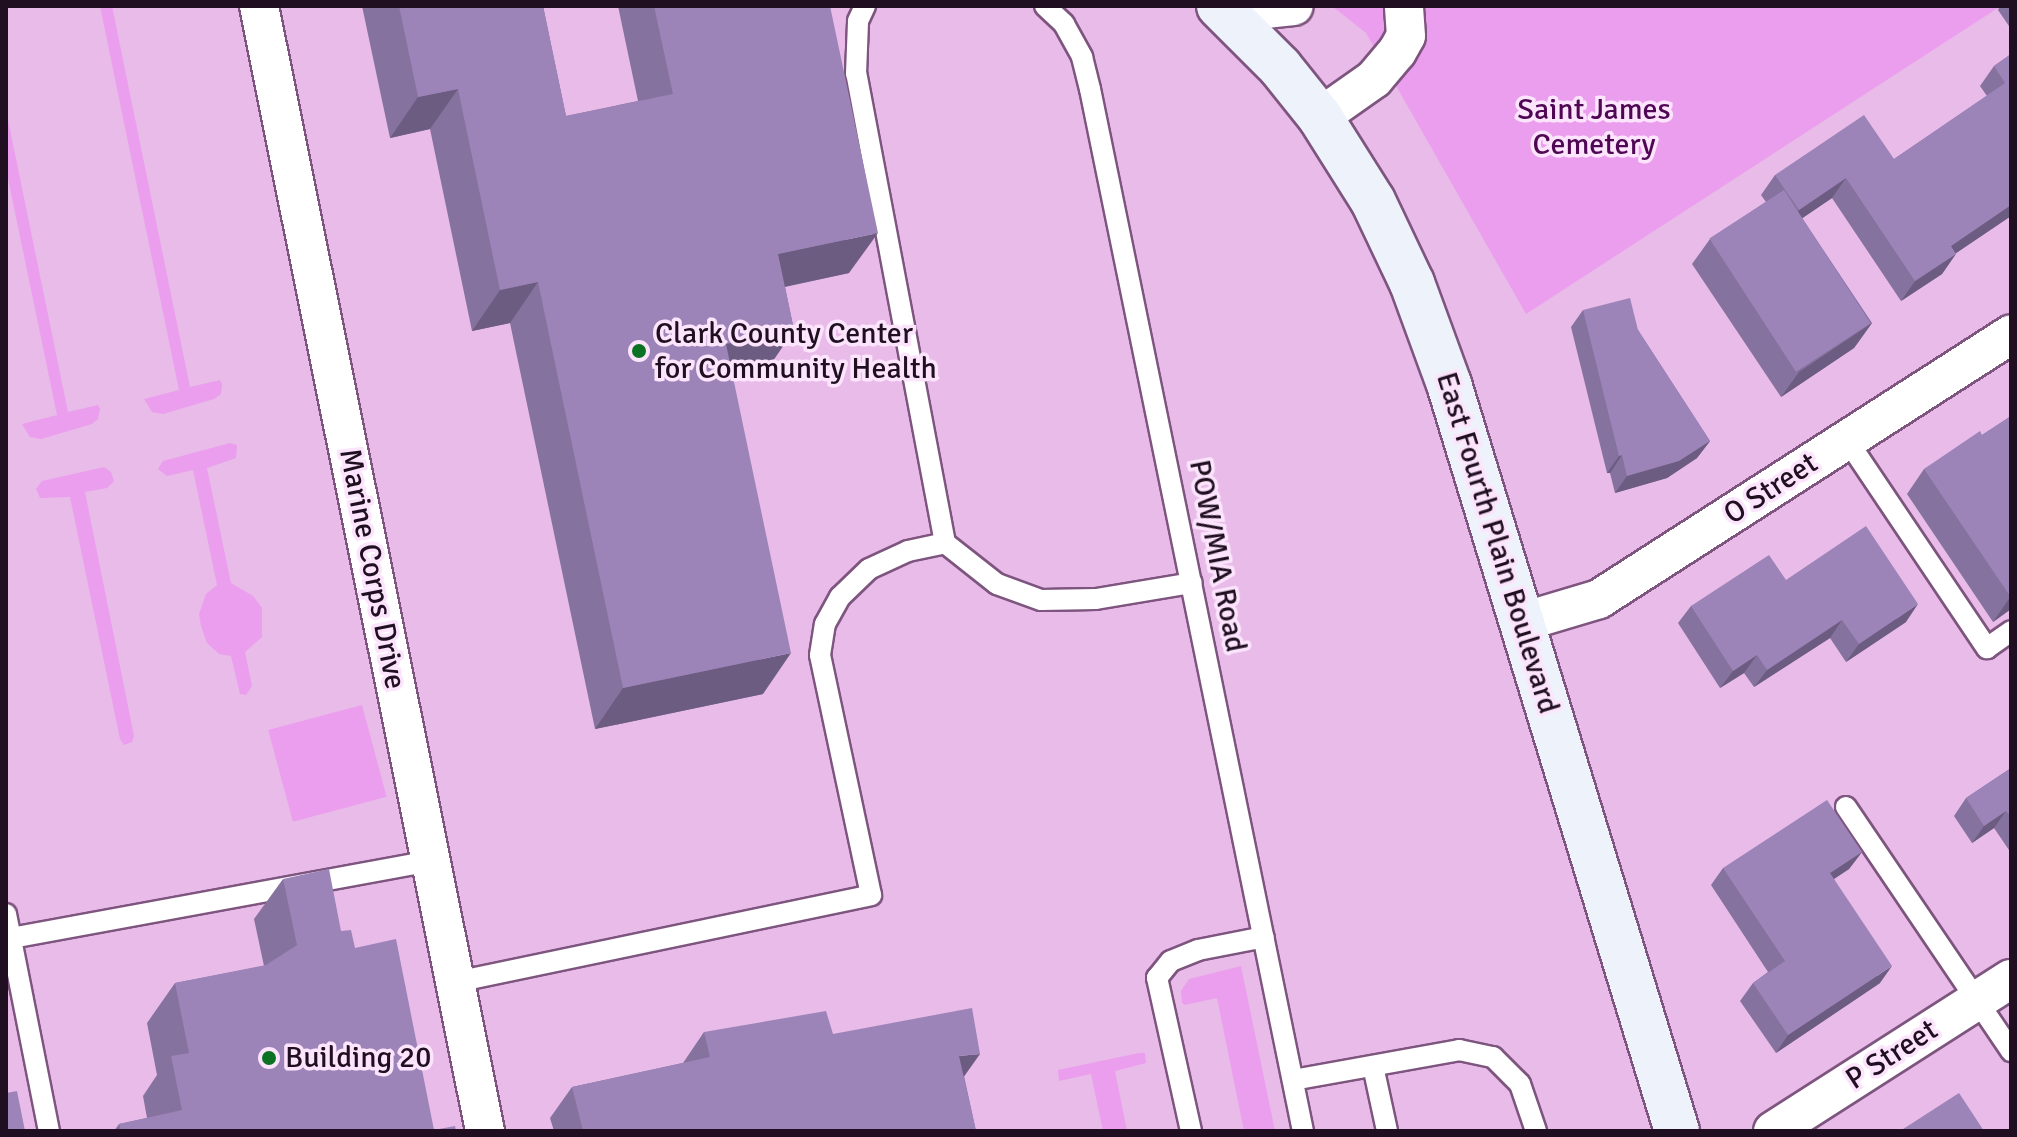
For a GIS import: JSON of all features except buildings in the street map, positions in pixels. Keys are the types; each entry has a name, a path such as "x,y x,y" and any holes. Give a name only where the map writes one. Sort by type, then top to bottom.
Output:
{"main road":[{"name":"East Fourth Plain Boulevard","path":"1223,10 1280,67 1320,117 1373,201 1412,283 1449,384 1677,1131"}],"street":[{"name":"Marine Corps Drive","path":"259,6 485,1131"},
{"path":"1223,10 1294,6"},
{"path":"1320,117 1374,79 1397,52 1406,36 1408,21 1404,6"},
{"name":"O Street","path":"1522,622 1599,599 2011,334"},
{"name":"P Street","path":"1773,1131 2011,979"}],"lane":[{"path":"865,6 858,21 856,74 945,543 997,584 1041,600 1096,599 1192,583"},
{"name":"POW/MIA Road","path":"1045,6 1064,24 1082,57 1303,1131"},
{"path":"1847,440 1987,648 2011,631"},
{"path":"456,982 871,895 820,655 825,624 840,597 869,569 908,551 945,543"},
{"path":"1846,807 2011,1051"},
{"path":"11,938 431,861"},
{"path":"6,914 49,1131"},
{"path":"1191,1131 1157,978 1171,961 1198,950 1264,937"},
{"path":"1293,1080 1459,1050 1493,1057 1520,1084 1536,1131"},
{"path":"1373,1066 1387,1131"}],"green space":[{"path":"100,6 112,6 190,387 220,380 222,384 221,394 214,399 163,414 152,412 144,399 179,390"},
{"name":"Saint James Cemetery","path":"1332,6 2001,6 1526,314 1366,33"},
{"path":"6,110 68,412 98,405 100,409 98,419 92,424 41,439 30,437 22,424 57,415 6,169"},
{"path":"230,443 237,445 236,458 207,468 231,583 253,596 262,608 262,637 245,652 252,686 246,695 240,694 231,656 219,654 207,643 201,626 199,614 206,594 217,585 193,470 167,476 158,469 163,461"},
{"path":"104,467 111,472 114,481 107,488 85,492 134,736 132,742 124,745 120,739 70,497 40,498 36,489 42,481"},
{"path":"362,705 387,797 293,822 268,730"},
{"path":"1241,966 1275,1131 1244,1131 1217,998 1185,1005 1182,1003 1181,991 1189,979"},
{"path":"1145,1053 1146,1063 1115,1071 1127,1131 1103,1131 1091,1074 1059,1081 1058,1070"}],"place":[{"name":"Clark County Center for Community Health","path":"639,351"},
{"name":"Building 20","path":"269,1058"}]}
